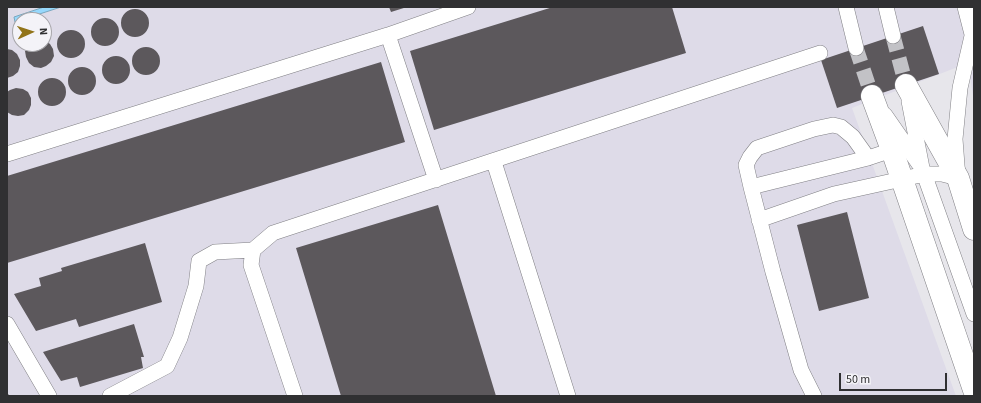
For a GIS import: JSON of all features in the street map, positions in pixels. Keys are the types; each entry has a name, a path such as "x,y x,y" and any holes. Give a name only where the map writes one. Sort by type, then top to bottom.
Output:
{"highway":[{"path":"906,85 958,178 974,229"},
{"path":"872,96 902,178 974,390"}],"street":[{"path":"7,154 388,35 468,7"},
{"path":"846,7 856,48"},
{"path":"886,7 893,36"},
{"path":"759,220 834,194 902,178 923,171 958,178 955,138 960,88 973,39 965,7"},
{"path":"388,35 436,180"},
{"path":"110,396 167,366 180,338 196,286 199,261 215,252 253,250 273,233 494,162 820,53"},
{"path":"906,85 923,171 974,314"},
{"path":"872,96 923,171"},
{"path":"814,396 800,370 759,220 746,165 757,148 814,129 832,126 841,127 853,137 868,158"},
{"path":"751,187 868,158 892,150"},
{"path":"494,162 568,396"},
{"path":"253,250 251,265 295,396"},
{"path":"7,324 49,396"}],"shaded area":[{"path":"7,7 44,7 29,12 12,12 12,52 52,52 52,12 46,12 61,7 974,7 974,102 968,63 852,108 956,396 7,396"}],"water":[{"path":"44,7 61,7 46,12 29,12"}],"building":[{"path":"389,7 407,7 391,12"},
{"path":"553,7 672,7 686,53 434,130 410,51"},
{"path":"135,9 145,13 149,23 145,33 135,37 125,33 121,23 125,13"},
{"path":"105,18 115,22 119,32 115,42 105,46 95,42 91,32 95,22"},
{"path":"923,26 939,74 837,108 821,60"},
{"path":"71,30 81,34 85,44 81,54 71,58 61,54 57,44 61,34"},
{"path":"52,47 53,49 54,56 51,62 41,68 34,67 29,63 25,52 52,52"},
{"path":"146,47 156,51 160,61 156,71 146,75 136,71 132,61 136,51"},
{"path":"7,49 12,50 12,52 17,54 20,60 20,66 18,72 7,78"},
{"path":"116,56 126,60 130,70 126,80 116,84 106,80 102,70 106,60"},
{"path":"381,62 405,142 7,263 7,176"},
{"path":"82,67 92,71 96,81 92,91 82,95 72,91 68,81 72,71"},
{"path":"52,78 62,82 66,92 62,102 52,106 42,102 38,92 42,82"},
{"path":"16,88 23,89 28,92 31,98 29,110 24,115 12,115 7,112 7,92"},
{"path":"438,205 496,396 341,396 296,248"},
{"path":"847,212 869,298 819,311 797,225"},
{"path":"145,243 162,302 79,327 76,319 36,331 14,294 41,286 39,278 62,271 61,268"},
{"path":"134,324 144,357 141,357 143,368 80,387 77,377 61,381 43,352"}],"tunnel":[{"path":"893,36 906,85"},
{"path":"856,48 872,96"}]}
